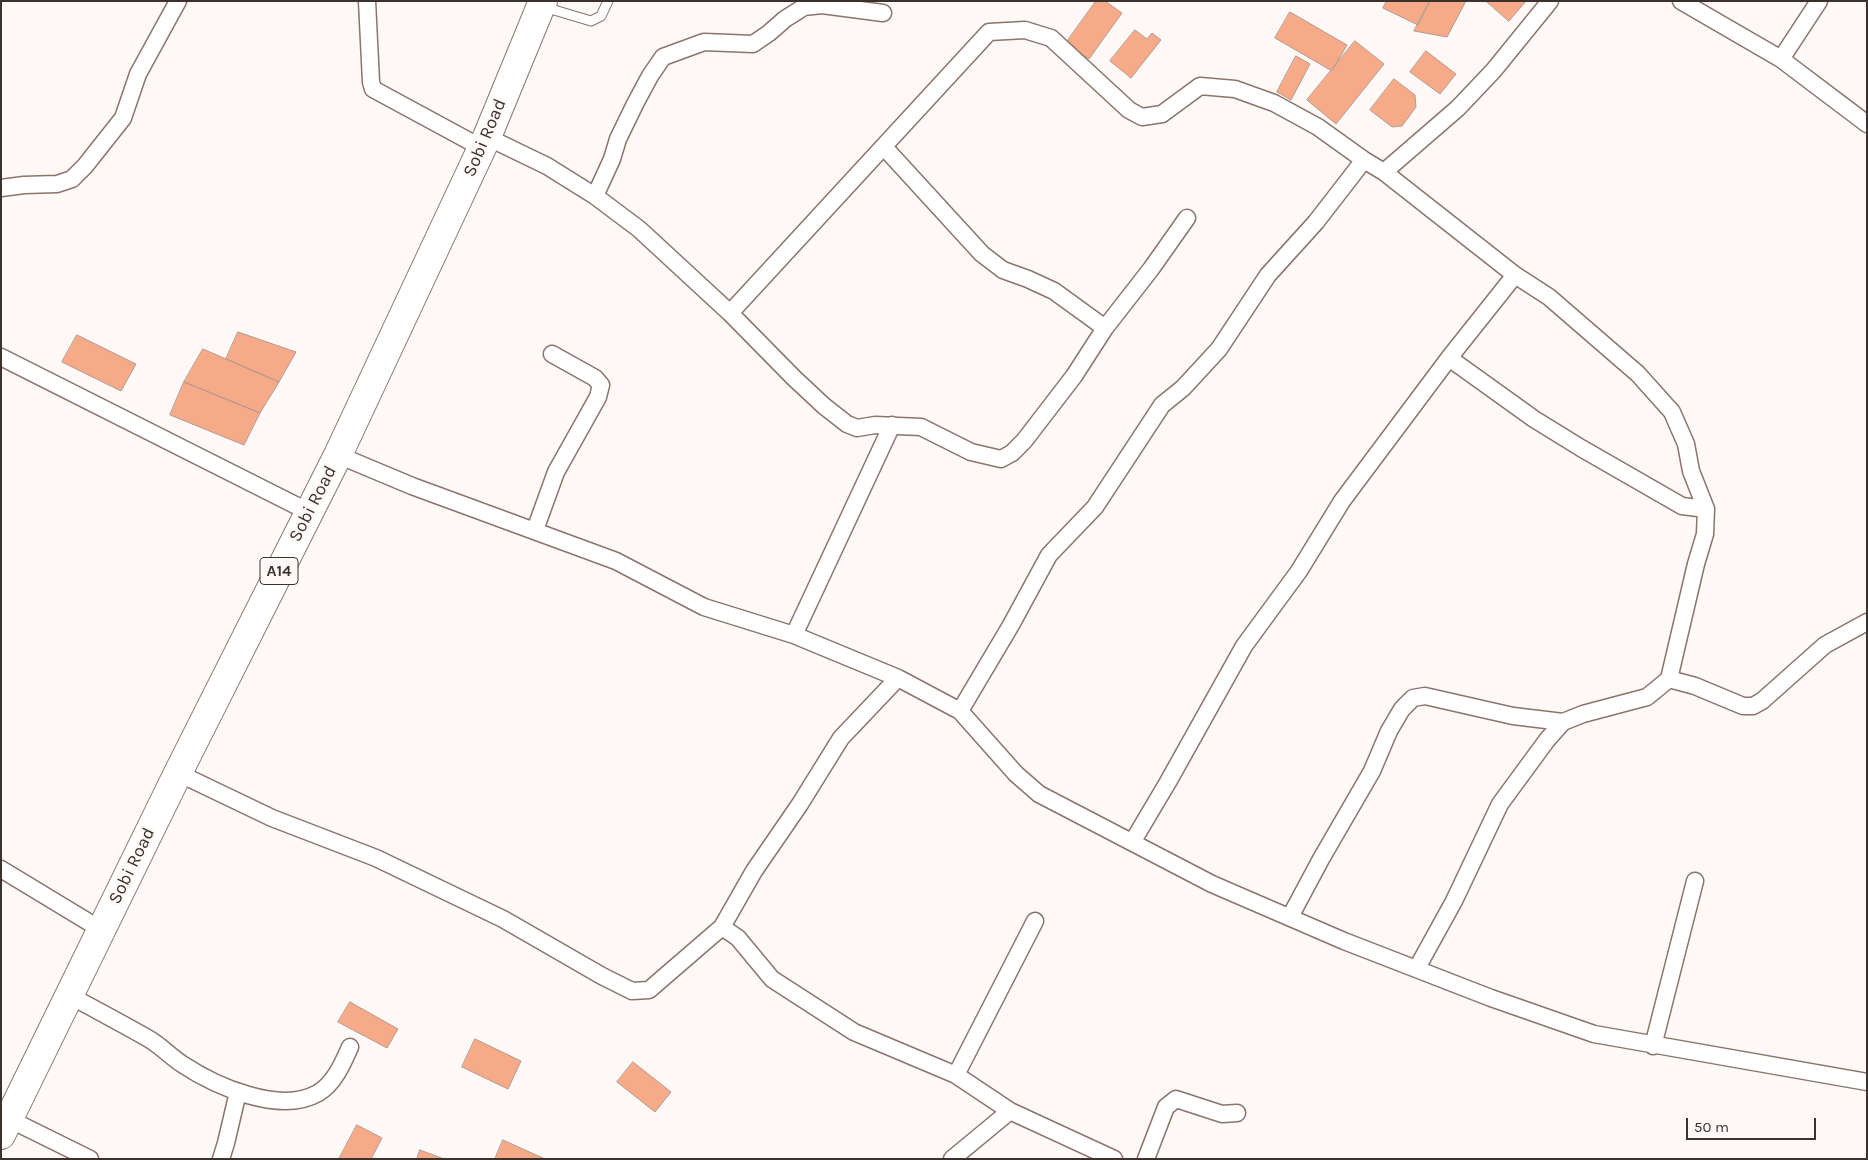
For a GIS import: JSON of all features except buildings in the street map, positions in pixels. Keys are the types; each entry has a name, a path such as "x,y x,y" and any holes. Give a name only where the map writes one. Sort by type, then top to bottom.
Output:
{"highway":[{"name":"Sobi Road","path":"4,1122 338,454 484,142 542,4"}],"street":[{"path":"1,188 57,184 72,179 85,166 123,118 138,74 178,1"},
{"path":"367,1 371,82 373,89 484,142 547,166 595,196 639,229 730,313 824,406 847,424 857,428 875,424 921,427 971,452 1001,459 1012,454 1074,376 1105,328 1152,269 1187,218"},
{"path":"1384,172 1458,108 1497,66 1550,1"},
{"path":"1682,1 1781,59 1867,124"},
{"path":"1781,59 1819,1"},
{"path":"595,196 612,159 618,139 650,76 663,57 704,42 753,44 804,7 822,5 883,13"},
{"path":"730,313 989,32 1024,30 1051,38 1129,110 1142,117 1162,114 1200,86 1235,89 1274,103 1309,122 1384,172 1515,275 1549,297 1638,374 1672,412 1686,444 1691,471 1706,509 1705,534 1696,564 1669,679 1647,697 1563,722 1513,716 1425,696 1413,698 1402,709 1389,732 1372,771 1290,917"},
{"path":"884,147 982,254 1002,270 1028,279 1054,292 1105,328"},
{"path":"960,711 1007,633 1049,555 1095,507 1162,405 1184,388 1219,349 1268,275 1316,222 1364,160"},
{"path":"1133,841 1244,646 1299,571 1342,501 1449,358 1515,275"},
{"path":"534,530 556,472 598,397 601,385 595,378 552,354"},
{"path":"1,357 309,512"},
{"path":"1449,358 1534,419 1581,448 1682,506 1706,509"},
{"path":"794,635 892,425"},
{"path":"338,454 412,486 616,561 704,607 794,635 898,678 960,711 1016,774 1039,794 1133,841 1212,884 1344,941 1491,998 1594,1034 1653,1046 1867,1082"},
{"path":"1669,679 1695,686 1743,706 1753,706 1768,696 1825,645 1867,622"},
{"path":"178,773 272,818 376,858 495,915 632,991 650,990 722,927 754,871 800,804 841,738 898,678"},
{"path":"1417,968 1454,901 1500,804 1546,740 1563,722"},
{"path":"1,869 100,929"},
{"path":"1653,1046 1695,881"},
{"path":"956,1075 1035,921"},
{"path":"722,927 738,938 772,979 854,1032 956,1075 1010,1111 1114,1159"},
{"path":"69,995 151,1040 183,1065 238,1092 265,1099 303,1099 319,1092 341,1067 350,1047"},
{"path":"221,1159 238,1092"},
{"path":"1146,1159 1166,1107 1176,1099 1222,1114 1236,1114"},
{"path":"952,1159 1010,1111"},
{"path":"4,1122 90,1159"}],"lane":[{"path":"542,4 591,21 601,16 608,1"}]}
